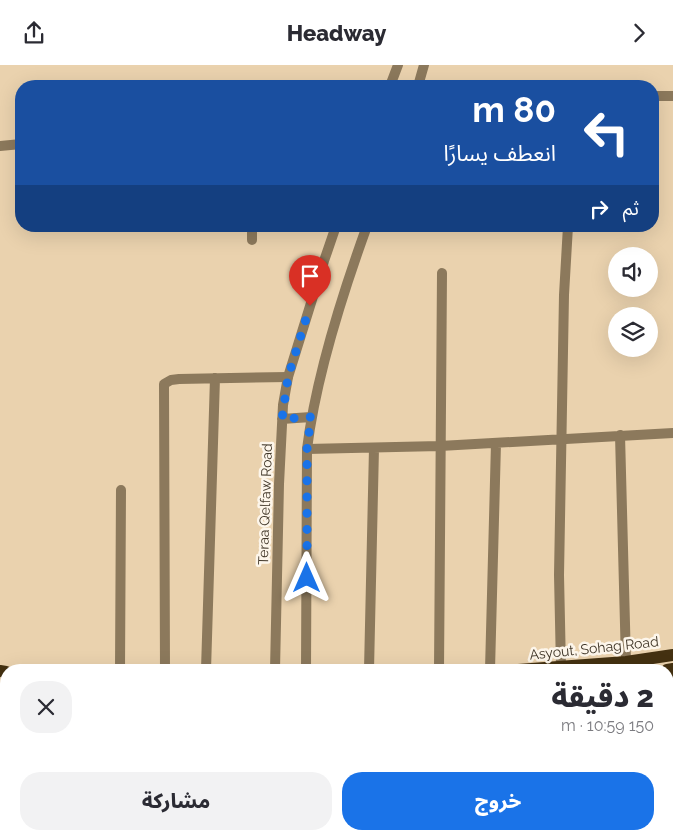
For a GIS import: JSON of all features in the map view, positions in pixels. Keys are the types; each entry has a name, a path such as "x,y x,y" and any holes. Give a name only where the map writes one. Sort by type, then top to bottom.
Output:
{"main road":[{"name":"Asyout, Sohag Road","path":"604,664 673,655"}],"street":[{"path":"392,80 398,65"},
{"path":"420,80 424,65"},
{"path":"659,96 673,95"},
{"path":"0,146 15,144"},
{"path":"252,232 252,240"},
{"name":"Teraa Qelfaw Road","path":"275,664 282,419 288,377 334,232"},
{"path":"306,664 307,449 311,417 335,324 365,232"},
{"path":"561,664 559,575 564,295 568,232"},
{"path":"439,664 442,273"},
{"path":"165,664 164,384 171,380 288,377"},
{"path":"206,664 214,378"},
{"path":"282,419 311,417"},
{"path":"307,449 562,441 620,435 673,433"},
{"path":"620,435 626,662"},
{"path":"490,664 496,443"},
{"path":"369,664 374,448"},
{"path":"120,664 121,490"}],"route":[{"path":"307,578 307,449 311,417 282,419 288,377 310,306"}]}
